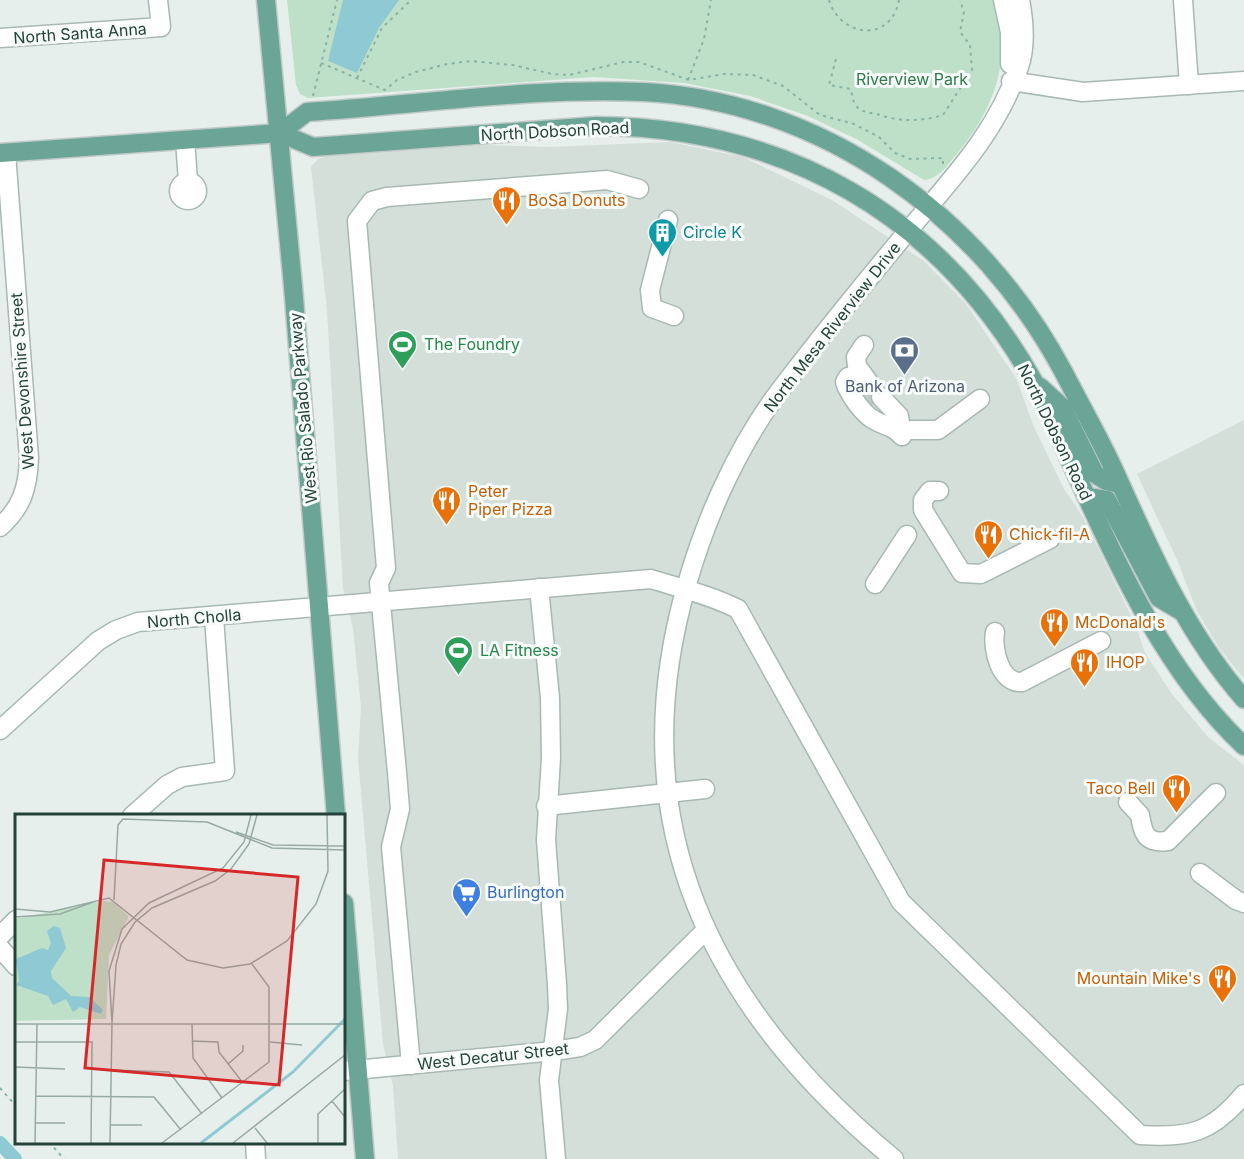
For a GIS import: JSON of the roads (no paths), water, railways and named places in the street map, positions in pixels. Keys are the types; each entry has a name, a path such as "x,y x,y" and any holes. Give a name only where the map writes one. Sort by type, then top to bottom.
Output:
{"main road":[{"name":"West Rio Salado Parkway","path":"266,0 280,133 336,814"},
{"name":"North Dobson Road","path":"280,133 307,112 313,111 591,91 646,92 708,99 778,118 843,147 895,179 928,206 956,231 1012,292 1052,350 1182,612 1210,656 1244,699"},
{"name":"North Dobson Road","path":"3,153 280,133 313,147 596,126 647,127 700,134 757,148 813,170 876,207 908,230 950,268 987,309 1034,382 1127,578 1181,673 1244,746"},
{"path":"1034,382 1062,407 1095,474 1106,481 1119,484"},
{"path":"1087,497 1107,500 1159,598 1182,612"},
{"path":"345,927 351,1071 365,1159"}],"street":[{"name":"North Santa Anna","path":"0,38 160,27 158,0"},
{"path":"1003,0 1010,32 1011,81 1083,92 1244,81"},
{"name":"North Mesa Riverview Drive","path":"894,1159 859,1129 791,1060 734,982 705,931 680,861 667,794 664,762 665,691 670,651 685,589 698,547 716,503 770,404 992,127 1019,67 1022,52 1020,0"},
{"path":"1183,0 1189,85"},
{"path":"185,140 188,181"},
{"name":"West Devonshire Street","path":"0,527 12,516 23,499 28,482 29,458 3,153"},
{"path":"411,1065 391,846 399,809 379,583 386,568 357,221 372,201 387,197 607,180 639,189"},
{"path":"668,220 650,290 650,302 652,308 658,313 674,316"},
{"path":"855,362 862,364 879,415 905,429"},
{"path":"855,362 873,393"},
{"path":"855,362 845,382 847,388 868,415 892,426 905,429 938,430 980,399"},
{"path":"939,491 930,491 923,500 923,510 962,573 981,574 1050,539"},
{"path":"875,584 907,535"},
{"name":"North Cholla","path":"0,730 98,641 116,630 138,622 651,579 720,600 738,609 901,902 1140,1135 1184,1136 1204,1129 1229,1113 1244,1094"},
{"path":"539,588 552,733 546,806 546,840 557,984 554,1051 549,1080 556,1159"},
{"path":"134,814 167,785 182,777 225,771 214,617"},
{"path":"995,632 995,653 1002,669 1009,680 1022,682 1101,641"},
{"path":"546,806 705,789"},
{"path":"1128,802 1140,815 1140,828 1144,834 1160,842 1168,841 1216,792"},
{"path":"1200,873 1236,900 1244,903"},
{"path":"0,936 15,921"},
{"name":"West Decatur Street","path":"351,1071 580,1047 595,1040 705,931"},
{"path":"0,948 15,965"},
{"path":"255,1144 256,1159"}],"water":[{"path":"343,0 399,0 379,28 357,73 328,61"}],"waterway":[{"path":"0,1143 15,1159"}],"tunnel":[{"path":"860,393 871,406"}],"place":[{"name":"BoSa Donuts","path":"507,226"},
{"name":"Circle K","path":"662,258"},
{"name":"The Foundry","path":"403,370"},
{"name":"Bank of Arizona","path":"905,376"},
{"name":"Peter Piper Pizza","path":"447,526"},
{"name":"Chick-fil-A","path":"988,560"},
{"name":"McDonald's","path":"1054,648"},
{"name":"LA Fitness","path":"459,676"},
{"name":"IHOP","path":"1085,688"},
{"name":"Taco Bell","path":"1176,814"},
{"name":"Burlington","path":"466,918"},
{"name":"Mountain Mike's","path":"1222,1004"}],"park label":[{"name":"Riverview Park","path":"912,79"}]}
